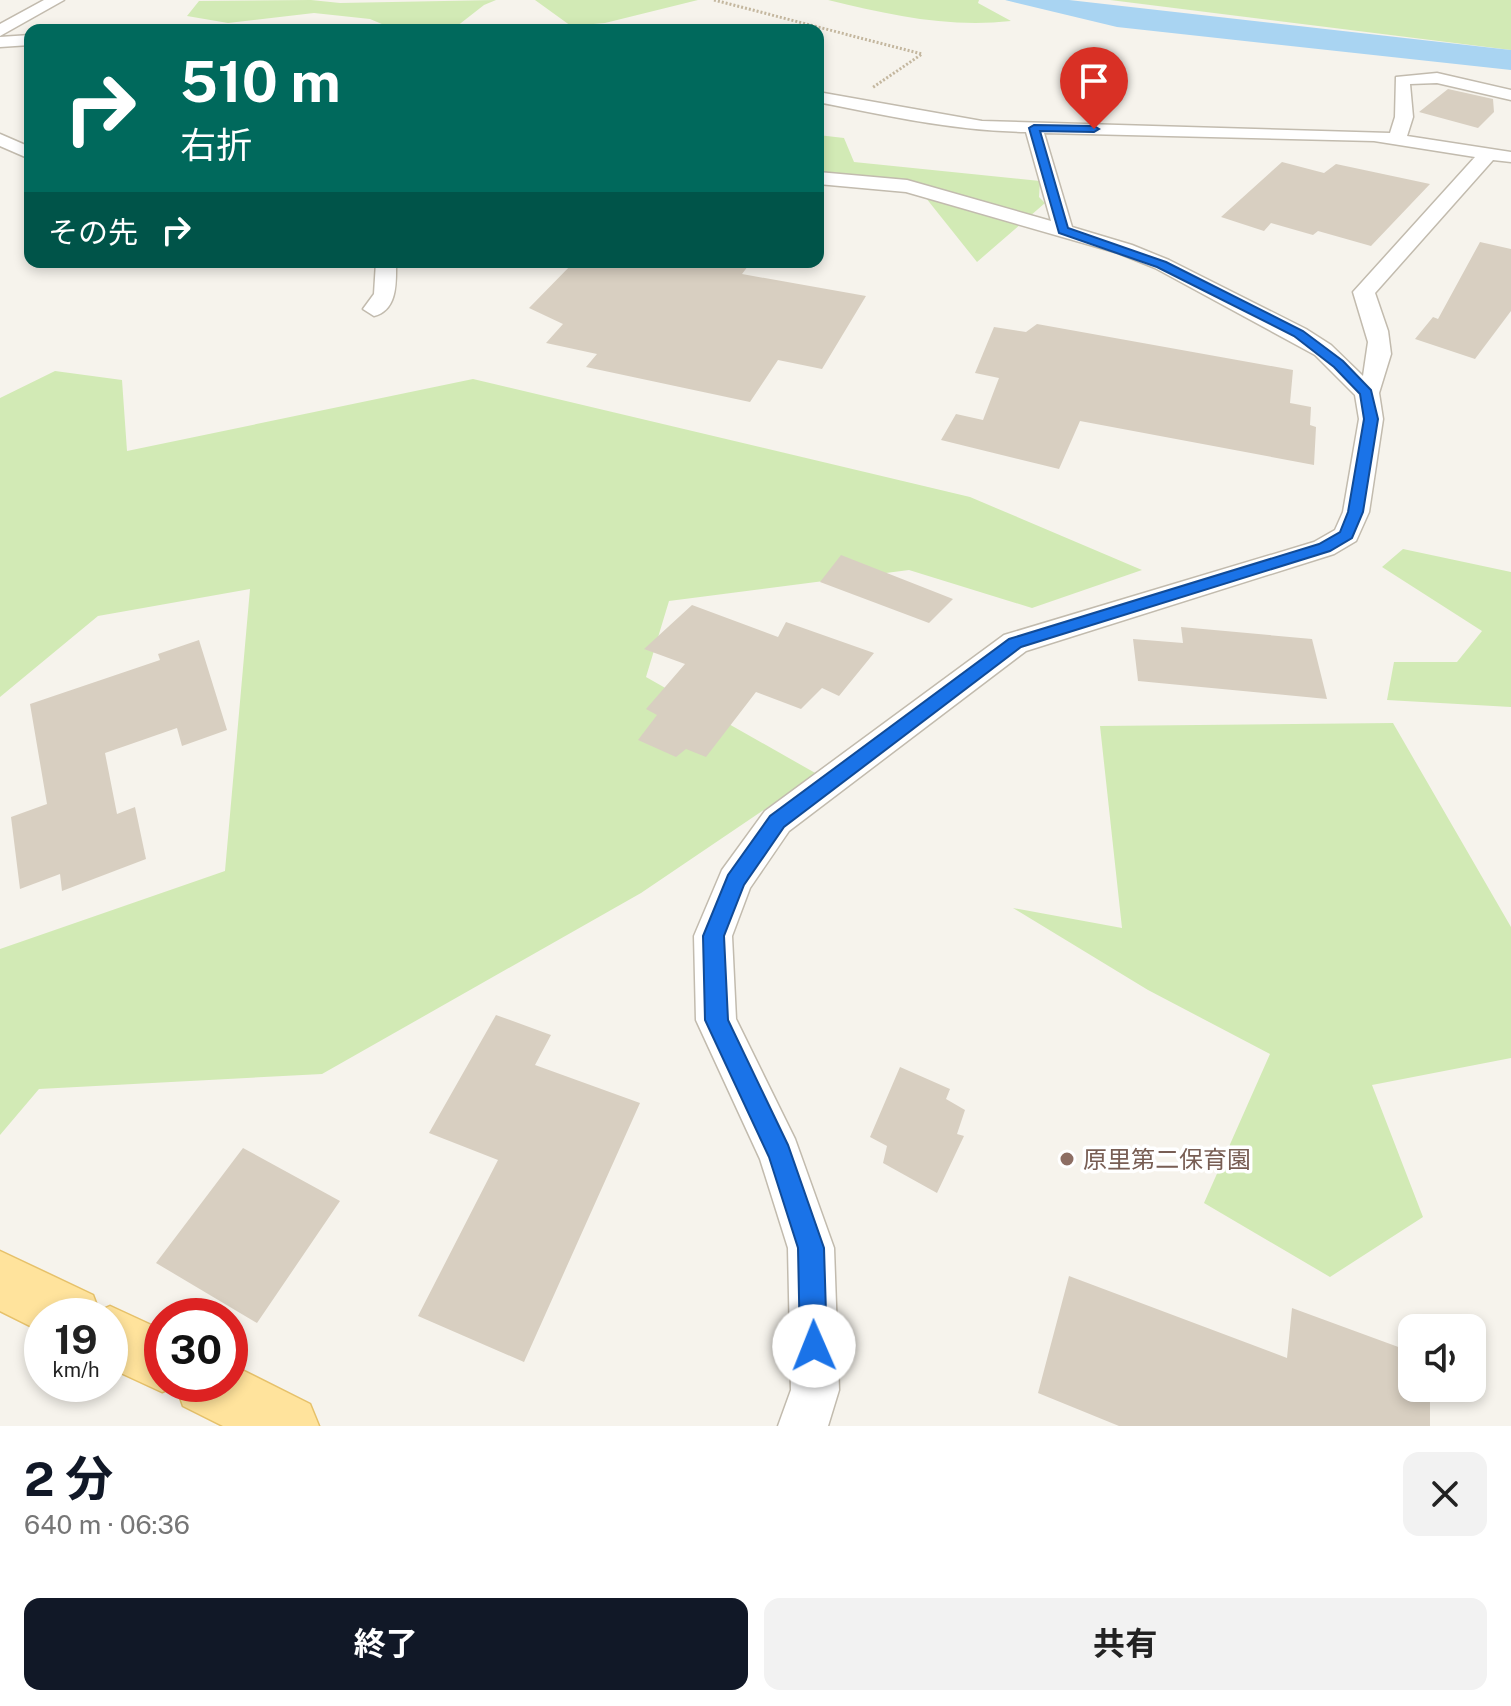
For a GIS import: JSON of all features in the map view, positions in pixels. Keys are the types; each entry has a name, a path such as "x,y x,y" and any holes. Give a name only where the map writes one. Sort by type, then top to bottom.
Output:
{"main road":[{"path":"0,1280 36,1298"},
{"path":"241,1402 288,1426"}],"street":[{"path":"0,31 32,10 57,0"},
{"path":"0,42 24,40"},
{"path":"1397,138 1404,117 1402,80 1437,78 1511,95"},
{"path":"824,98 952,123 1397,138 1511,157"},
{"path":"1034,128 1063,230"},
{"path":"0,139 24,151"},
{"path":"803,1426 815,1390 811,1248 780,1154 716,1020 713,936 735,881 777,821 1015,643 1324,548 1346,535 1356,512 1371,419 1367,393 1378,372 1380,333 1364,292 1489,153"},
{"path":"824,179 907,186 1063,230 1162,264 1298,334 1323,350 1367,393"},
{"path":"374,309 385,295 386,268"}],"path":[{"path":"714,0 806,24"},
{"path":"824,29 922,54 848,104"}],"green space":[{"path":"311,0 340,3 496,0 484,5 460,24 382,24 370,19 314,13 228,23 187,16 199,1"},
{"path":"535,0 698,0 605,23 568,24"},
{"path":"828,0 979,0 978,3 1011,21 942,21"},
{"path":"1110,0 1511,0 1511,50"},
{"path":"824,136 844,138 854,162 1040,181 1039,197 1045,203 977,262 914,183 824,172"},
{"path":"55,371 122,380 127,451 473,379 970,497 1142,570 1032,608 909,570 669,601 646,677 817,774 641,893 322,1074 39,1089 0,1135 0,949 225,871 250,589 98,616 0,697 0,398"},
{"path":"1403,549 1511,572 1511,707 1387,700 1394,662 1457,662 1482,631 1382,567"},
{"path":"1393,723 1511,927 1511,1058 1372,1085 1423,1217 1330,1277 1204,1203 1270,1054 1148,990 1013,908 1122,928 1100,726"}],"water":[{"path":"1005,0 1069,0 1511,50 1511,70 1117,27"}],"building":[{"path":"1448,89 1493,99 1494,112 1478,128 1419,112"},
{"path":"1282,162 1324,173 1336,164 1430,184 1371,246 1318,231 1313,235 1271,223 1264,231 1221,217"},
{"path":"1480,242 1511,249 1511,311 1475,359 1415,339 1433,317 1438,319"},
{"path":"568,268 746,268 742,274 866,296 822,369 778,360 750,402 586,367 597,354 546,343 563,324 529,308"},
{"path":"1037,324 1293,370 1290,403 1311,407 1310,425 1316,427 1314,465 1080,421 1059,469 941,440 956,414 983,420 999,378 975,373 994,327 1026,332"},
{"path":"841,555 953,599 929,623 820,582"},
{"path":"692,605 778,637 786,622 874,653 839,696 822,688 801,709 756,692 706,757 686,749 676,757 638,740 657,715 646,709 685,664 644,649"},
{"path":"1181,627 1312,639 1327,699 1138,681 1133,639 1183,643"},
{"path":"199,640 227,730 182,746 177,728 105,753 117,814 135,807 146,859 62,891 60,874 20,889 11,817 47,804 30,704 160,660 158,654"},
{"path":"496,1015 551,1035 535,1065 640,1103 524,1362 418,1316 498,1160 429,1133"},
{"path":"900,1067 950,1089 946,1099 965,1110 957,1134 964,1136 937,1193 883,1163 887,1146 870,1137"},
{"path":"243,1148 340,1201 257,1323 248,1318 248,1298 215,1298 156,1263"},
{"path":"1069,1276 1287,1358 1292,1308 1398,1347 1398,1402 1430,1402 1430,1426 1119,1426 1038,1393"}],"place":[{"name":"原里第二保育園","path":"1067,1159"}],"route":[{"path":"814,1346 811,1248 780,1154 716,1020 713,936 735,881 777,821 1015,643 1324,548 1346,535 1356,512 1371,419 1367,393 1339,364 1298,334 1162,264 1063,230 1034,128 1094,129"}]}
